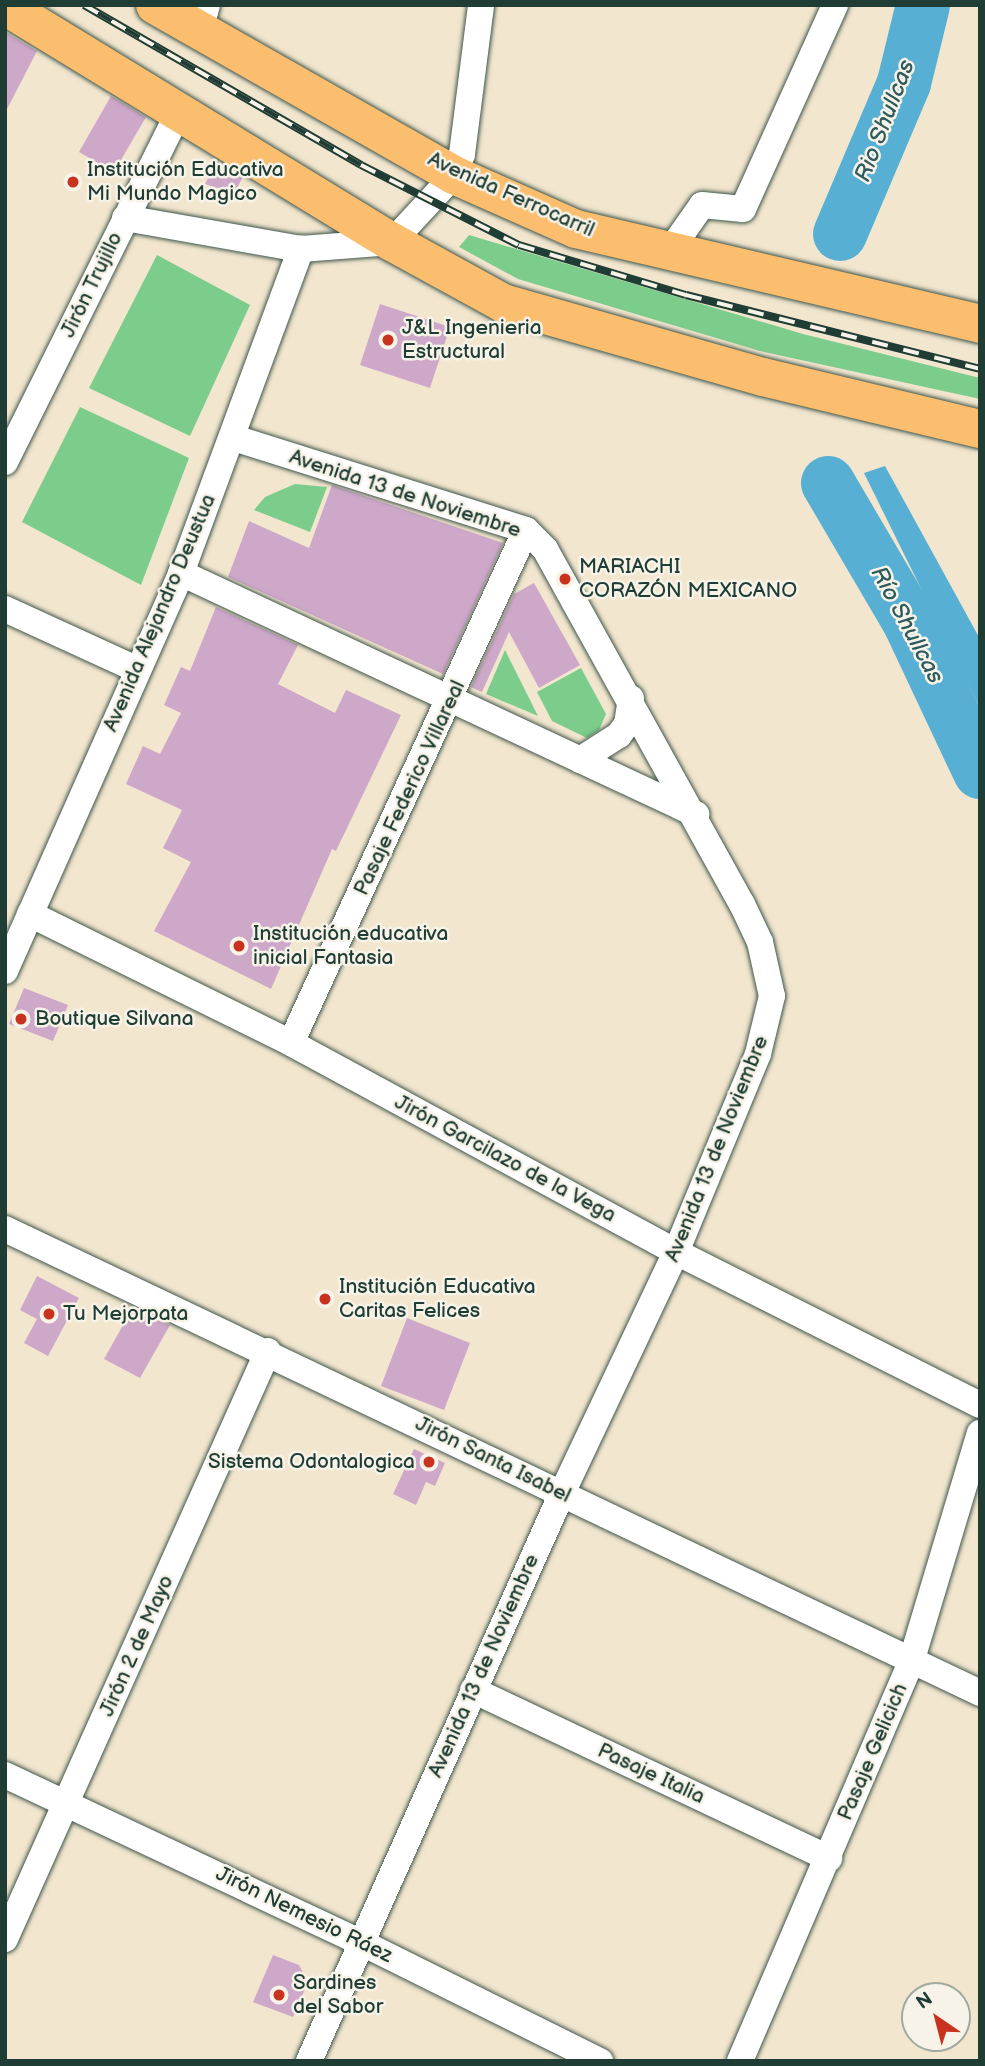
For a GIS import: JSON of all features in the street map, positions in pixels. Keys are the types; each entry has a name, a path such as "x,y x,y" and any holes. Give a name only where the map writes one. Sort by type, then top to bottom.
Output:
{"main road":[{"path":"5,6 180,110 392,242 503,303 763,377 980,429"},
{"name":"Avenida Ferrocarril","path":"191,15 454,175 576,229 731,268 980,324"}],"street":[{"path":"125,218 301,249 392,242 454,175 470,113 481,5"},
{"path":"669,252 702,205 743,209 835,5"},
{"name":"Jirón Trujillo","path":"5,462 180,110"},
{"name":"Avenida Alejandro Deustua","path":"5,971 136,669 181,573 234,438 301,249"},
{"name":"Avenida 13 de Noviembre","path":"234,438 526,530 545,549 695,814 760,942 772,996 758,1054 676,1252 562,1493 309,2061"},
{"name":"Pasaje Federico Villareal","path":"291,1043 452,698 526,530"},
{"path":"181,573 695,814"},
{"path":"5,610 136,669"},
{"path":"580,760 619,735 627,724 631,698"},
{"name":"Jirón Garcilazo de la Vega","path":"30,914 291,1043 676,1252 980,1405"},
{"name":"Jirón Santa Isabel","path":"5,1229 268,1351 980,1693"},
{"name":"Jirón 2 de Mayo","path":"5,1939 268,1351"},
{"name":"Pasaje Gelicich","path":"740,2061 912,1659 980,1433"},
{"name":"Pasaje Italia","path":"473,1690 829,1858"},
{"name":"Jirón Nemesio Ráez","path":"5,1775 68,1802 362,1942 600,2061"}],"green space":[{"path":"469,235 803,334 980,378 980,399 760,351 518,279 459,247"},
{"path":"157,255 250,305 190,436 89,388"},
{"path":"80,407 189,458 141,585 22,522"},
{"path":"295,484 327,487 310,532 254,510 265,497"},
{"path":"505,650 538,716 486,694"},
{"path":"581,668 606,714 599,730 587,738 552,721 537,692"}],"water":[{"path":"885,466 980,639 980,708 864,473"}],"building":[{"path":"5,32 37,51 5,113"},
{"path":"111,96 146,117 114,172 79,152"},
{"path":"217,161 243,177 234,193 205,184"},
{"path":"380,304 450,327 430,388 360,365"},
{"path":"332,485 503,543 443,674 228,577 249,521 309,548"},
{"path":"534,583 580,665 539,688 509,632 482,692 471,687 514,594"},
{"path":"216,607 298,645 278,684 335,713 346,690 401,715 336,851 332,849 271,989 154,931 191,862 163,848 182,810 126,784 143,746 160,754 181,713 164,705 181,667 190,671"},
{"path":"24,988 68,1005 53,1041 9,1024"},
{"name":"Tu Mejorpata","path":"37,1276 79,1298 48,1356 24,1343 37,1319 20,1310"},
{"path":"131,1311 170,1325 140,1378 104,1359"},
{"path":"407,1318 470,1343 444,1410 381,1386"},
{"path":"414,1449 445,1463 435,1486 426,1482 416,1505 393,1494"},
{"name":"Sardines del Sabor","path":"273,1955 299,1965 308,1982 293,2017 253,2002"}],"waterway":[{"name":"Rio Shullcas","path":"840,234 904,83 923,5"},
{"name":"Río Shullcas","path":"828,483 909,621 980,772"}],"railway":[{"path":"84,5 361,165 519,245 686,295 980,369"}],"place":[{"name":"Institución Educativa Mi Mundo Magico","path":"73,182"},
{"name":"J&L Ingenieria Estructural","path":"388,340"},
{"name":"MARIACHI CORAZÓN MEXICANO","path":"565,579"},
{"name":"Institución educativa inicial Fantasia","path":"239,946"},
{"name":"Boutique Silvana","path":"21,1019"},
{"name":"Institución Educativa Caritas Felices","path":"325,1299"},
{"name":"Tu Mejorpata","path":"49,1314"},
{"name":"Sistema Odontalogica","path":"429,1462"},
{"name":"Sardines del Sabor","path":"279,1995"}]}
